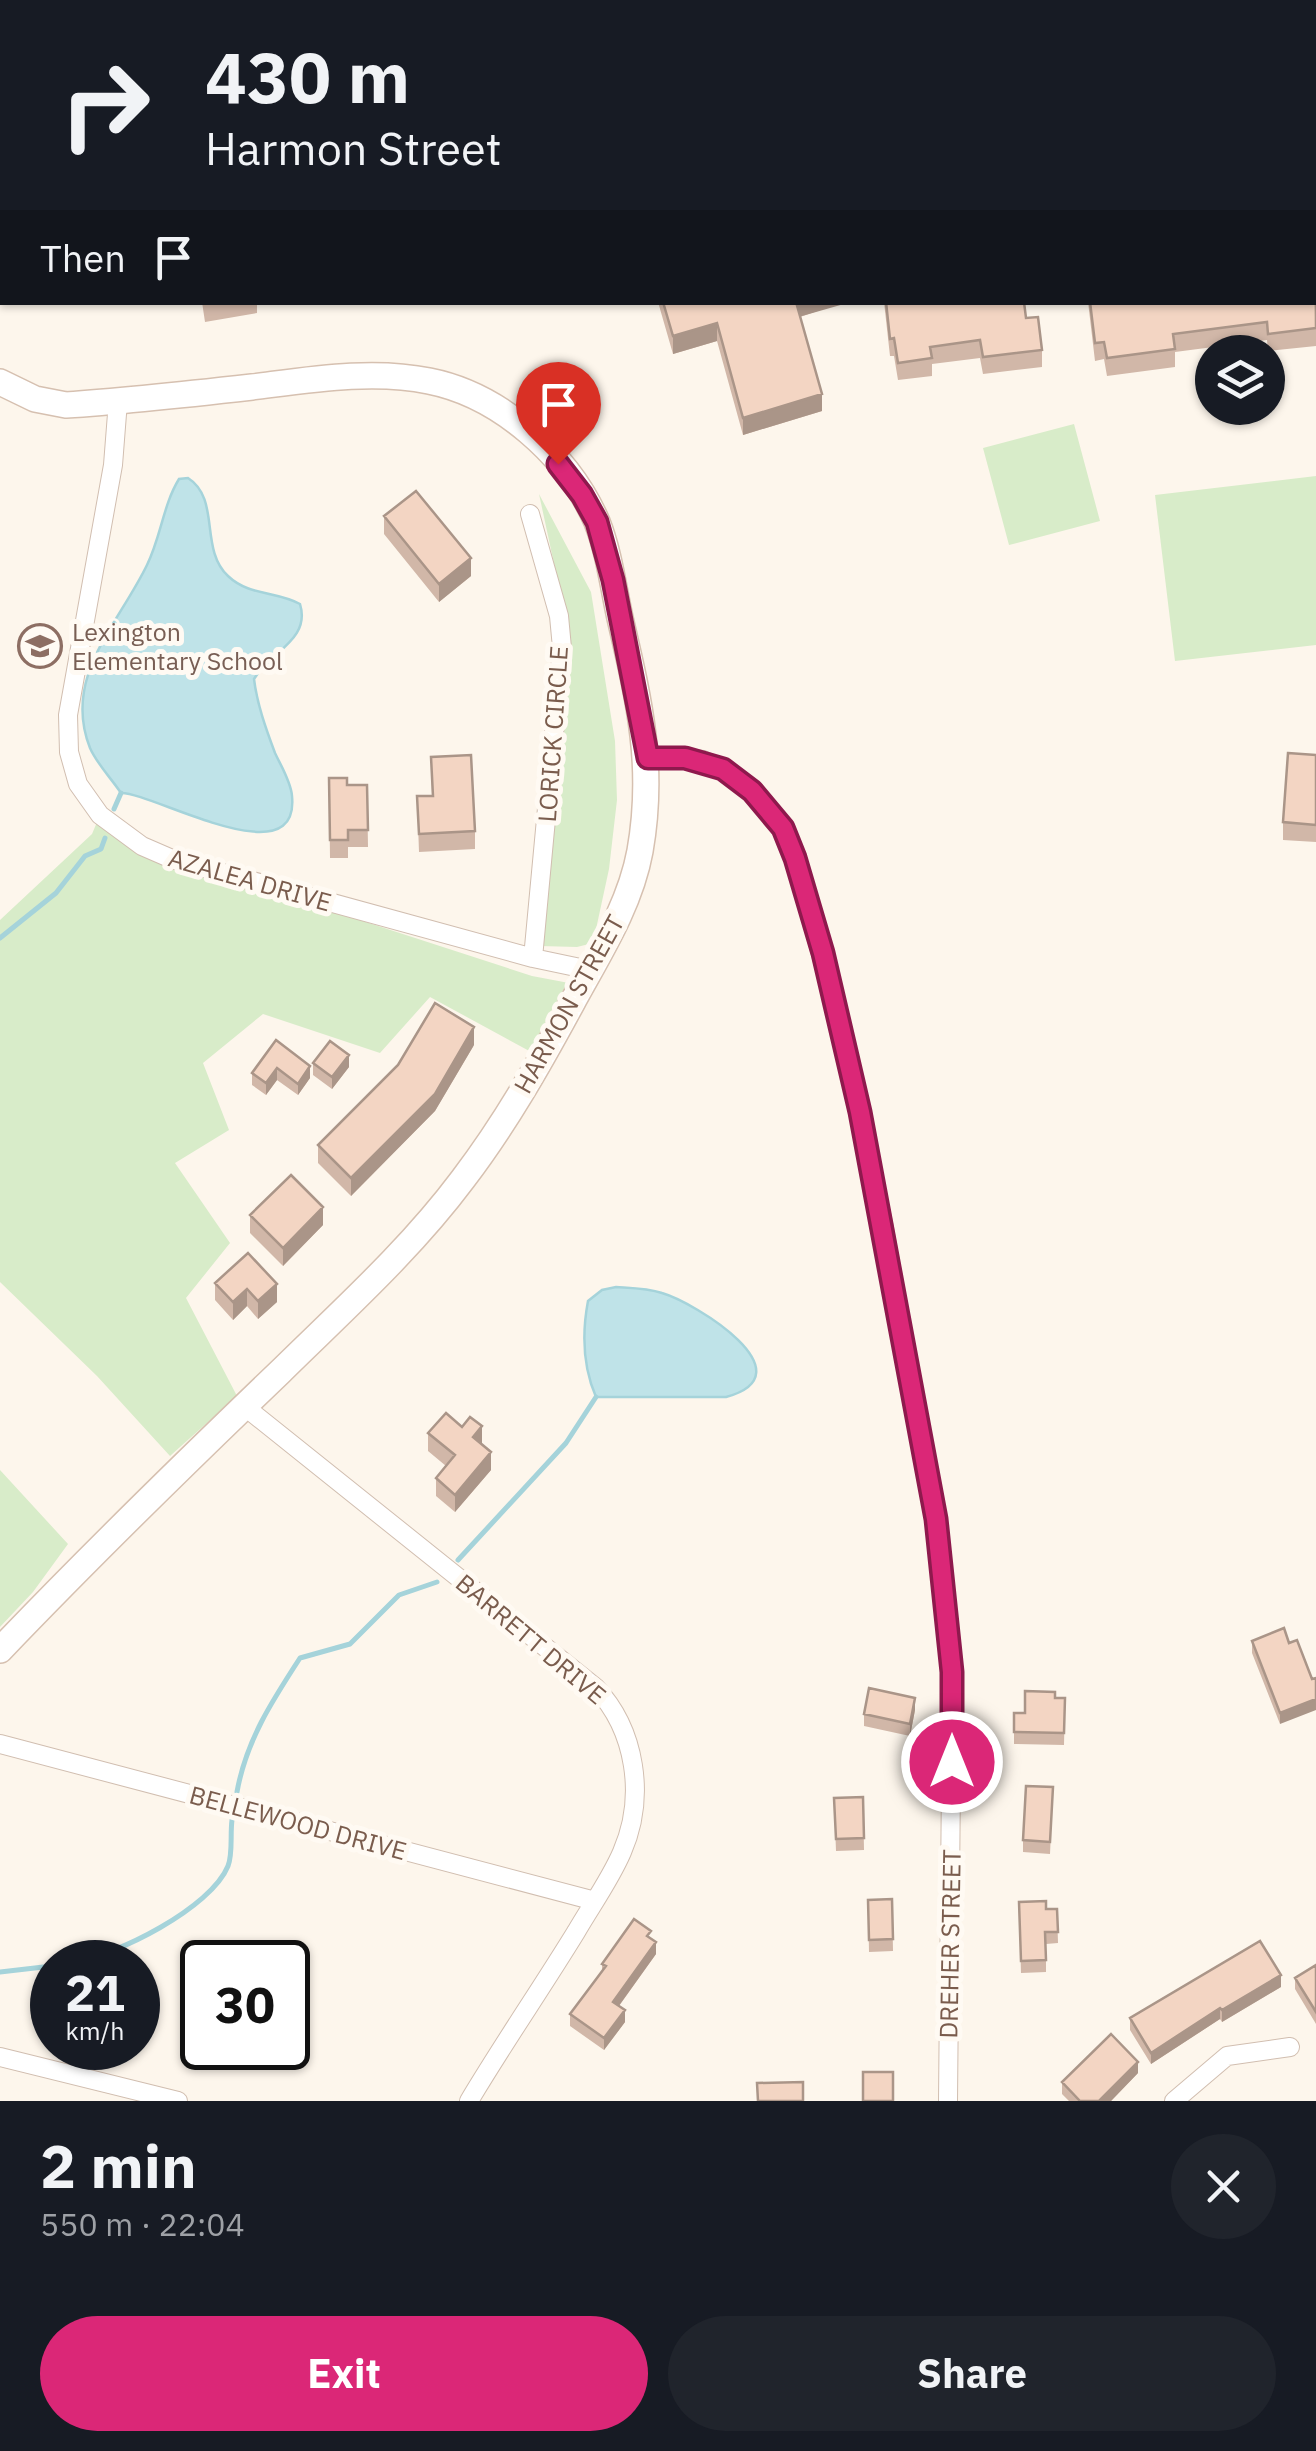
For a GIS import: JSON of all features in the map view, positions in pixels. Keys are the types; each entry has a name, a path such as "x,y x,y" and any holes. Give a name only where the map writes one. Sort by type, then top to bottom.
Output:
{"street":[{"name":"HARMON STREET","path":"0,382 35,399 66,405 296,382 403,377 462,391 520,425 544,446 597,522 613,580 648,758 640,852 623,908 507,1115 464,1178 394,1259 0,1650"},
{"name":"AZALEA DRIVE","path":"118,401 113,465 68,715 72,768 87,799 112,826 172,860 590,970"},
{"name":"LORICK CIRCLE","path":"530,514 558,616 562,648 533,958"},
{"name":"DREHER STREET","path":"648,758 685,758 723,769 752,791 783,828 823,953 853,1080 886,1238 936,1519 948,1626 952,1672 948,2101"},
{"name":"BARRETT DRIVE","path":"244,1406 595,1687 616,1712 632,1757 632,1806 622,1853 552,1975 468,2101"},
{"name":"BELLEWOOD DRIVE","path":"0,1744 595,1901"},
{"path":"1174,2101 1227,2056 1290,2047"},
{"path":"0,2057 178,2101"}],"green space":[{"path":"1074,424 1100,521 1009,545 983,448"},
{"path":"1316,476 1316,645 1175,661 1155,495"},
{"path":"539,494 591,592 615,741 617,800 609,869 593,943 577,947 540,946 566,619"},
{"path":"100,815 172,859 532,976 569,983 557,1016 533,1053 430,997 380,1053 263,1014 203,1063 229,1130 175,1163 230,1243 186,1298 237,1396 170,1456 97,1376 0,1282 0,920 92,834"},
{"path":"0,1470 68,1544 33,1592 0,1627"}],"water":[{"path":"188,478 204,498 214,552 228,576 245,587 300,604 300,627 254,679 265,726 292,796 288,820 273,830 250,831 221,825 121,793 93,754 83,722 83,698 97,652 147,565 179,479"},
{"path":"616,1287 662,1293 719,1324 752,1357 756,1372 749,1386 726,1397 596,1397 585,1350 588,1301 602,1290"}],"building":[{"path":"664,305 797,305 822,394 743,418 717,323 673,336"},
{"path":"886,305 1024,305 1026,318 1038,317 1042,350 983,357 980,340 930,347 932,358 898,363 894,338 890,339"},
{"path":"1090,305 1316,305 1316,328 1268,334 1267,322 1173,334 1175,349 1107,358 1104,342 1095,343"},
{"path":"416,491 471,558 439,584 384,516"},
{"path":"1288,753 1316,755 1316,825 1283,822"},
{"path":"471,755 475,831 419,834 417,796 433,796 431,757"},
{"path":"329,778 347,778 347,785 367,785 368,830 348,830 348,840 330,840"},
{"path":"435,1003 474,1027 435,1094 351,1178 318,1145 398,1065"},
{"path":"276,1040 310,1066 298,1084 277,1068 266,1083 252,1073"},
{"path":"330,1041 349,1055 332,1077 313,1063"},
{"path":"291,1175 323,1207 283,1248 250,1215"},
{"path":"248,1253 277,1284 258,1301 247,1289 233,1302 215,1283"},
{"path":"446,1413 462,1427 470,1417 482,1426 473,1437 491,1452 455,1495 436,1478 455,1455 428,1433"},
{"path":"1284,1628 1289,1643 1297,1640 1312,1679 1316,1678 1316,1699 1280,1713 1252,1641"},
{"path":"869,1688 915,1698 910,1724 864,1714"},
{"path":"1025,1691 1055,1692 1055,1698 1065,1698 1064,1733 1014,1732 1014,1713 1025,1713"},
{"path":"1026,1786 1053,1787 1050,1842 1023,1840"},
{"path":"863,1797 864,1838 836,1839 834,1798"},
{"path":"892,1899 893,1939 869,1940 868,1900"},
{"path":"1046,1901 1046,1909 1057,1909 1058,1932 1045,1932 1046,1960 1021,1961 1019,1902"},
{"path":"634,1919 651,1931 647,1936 656,1942 613,2002 625,2010 604,2038 570,2014 606,1966 602,1964"},
{"path":"1260,1941 1281,1975 1220,2008 1151,2053 1130,2018"},
{"path":"1316,1965 1316,2012 1295,1978"},
{"path":"1111,2034 1138,2062 1099,2101 1080,2101 1062,2082"},
{"path":"863,2072 893,2072 893,2101 863,2101"},
{"path":"803,2082 803,2101 758,2101 757,2083"}],"waterway":[{"path":"114,809 121,793"},
{"path":"0,938 56,893 85,856 101,849 105,838"},
{"path":"458,1560 566,1443 596,1397"},
{"path":"237,1792 254,1739 300,1658 350,1644 399,1595 437,1582"},
{"path":"136,1940 183,1913 218,1882 228,1866 232,1820"},
{"path":"0,1972 30,1969"}],"place":[{"name":"Lexington Elementary School","path":"40,646"}],"route":[{"path":"558,464 597,522 613,580 648,758 704,760 723,769 752,791 783,828 795,858 823,953 860,1112 936,1519 952,1672 952,1762"}]}
